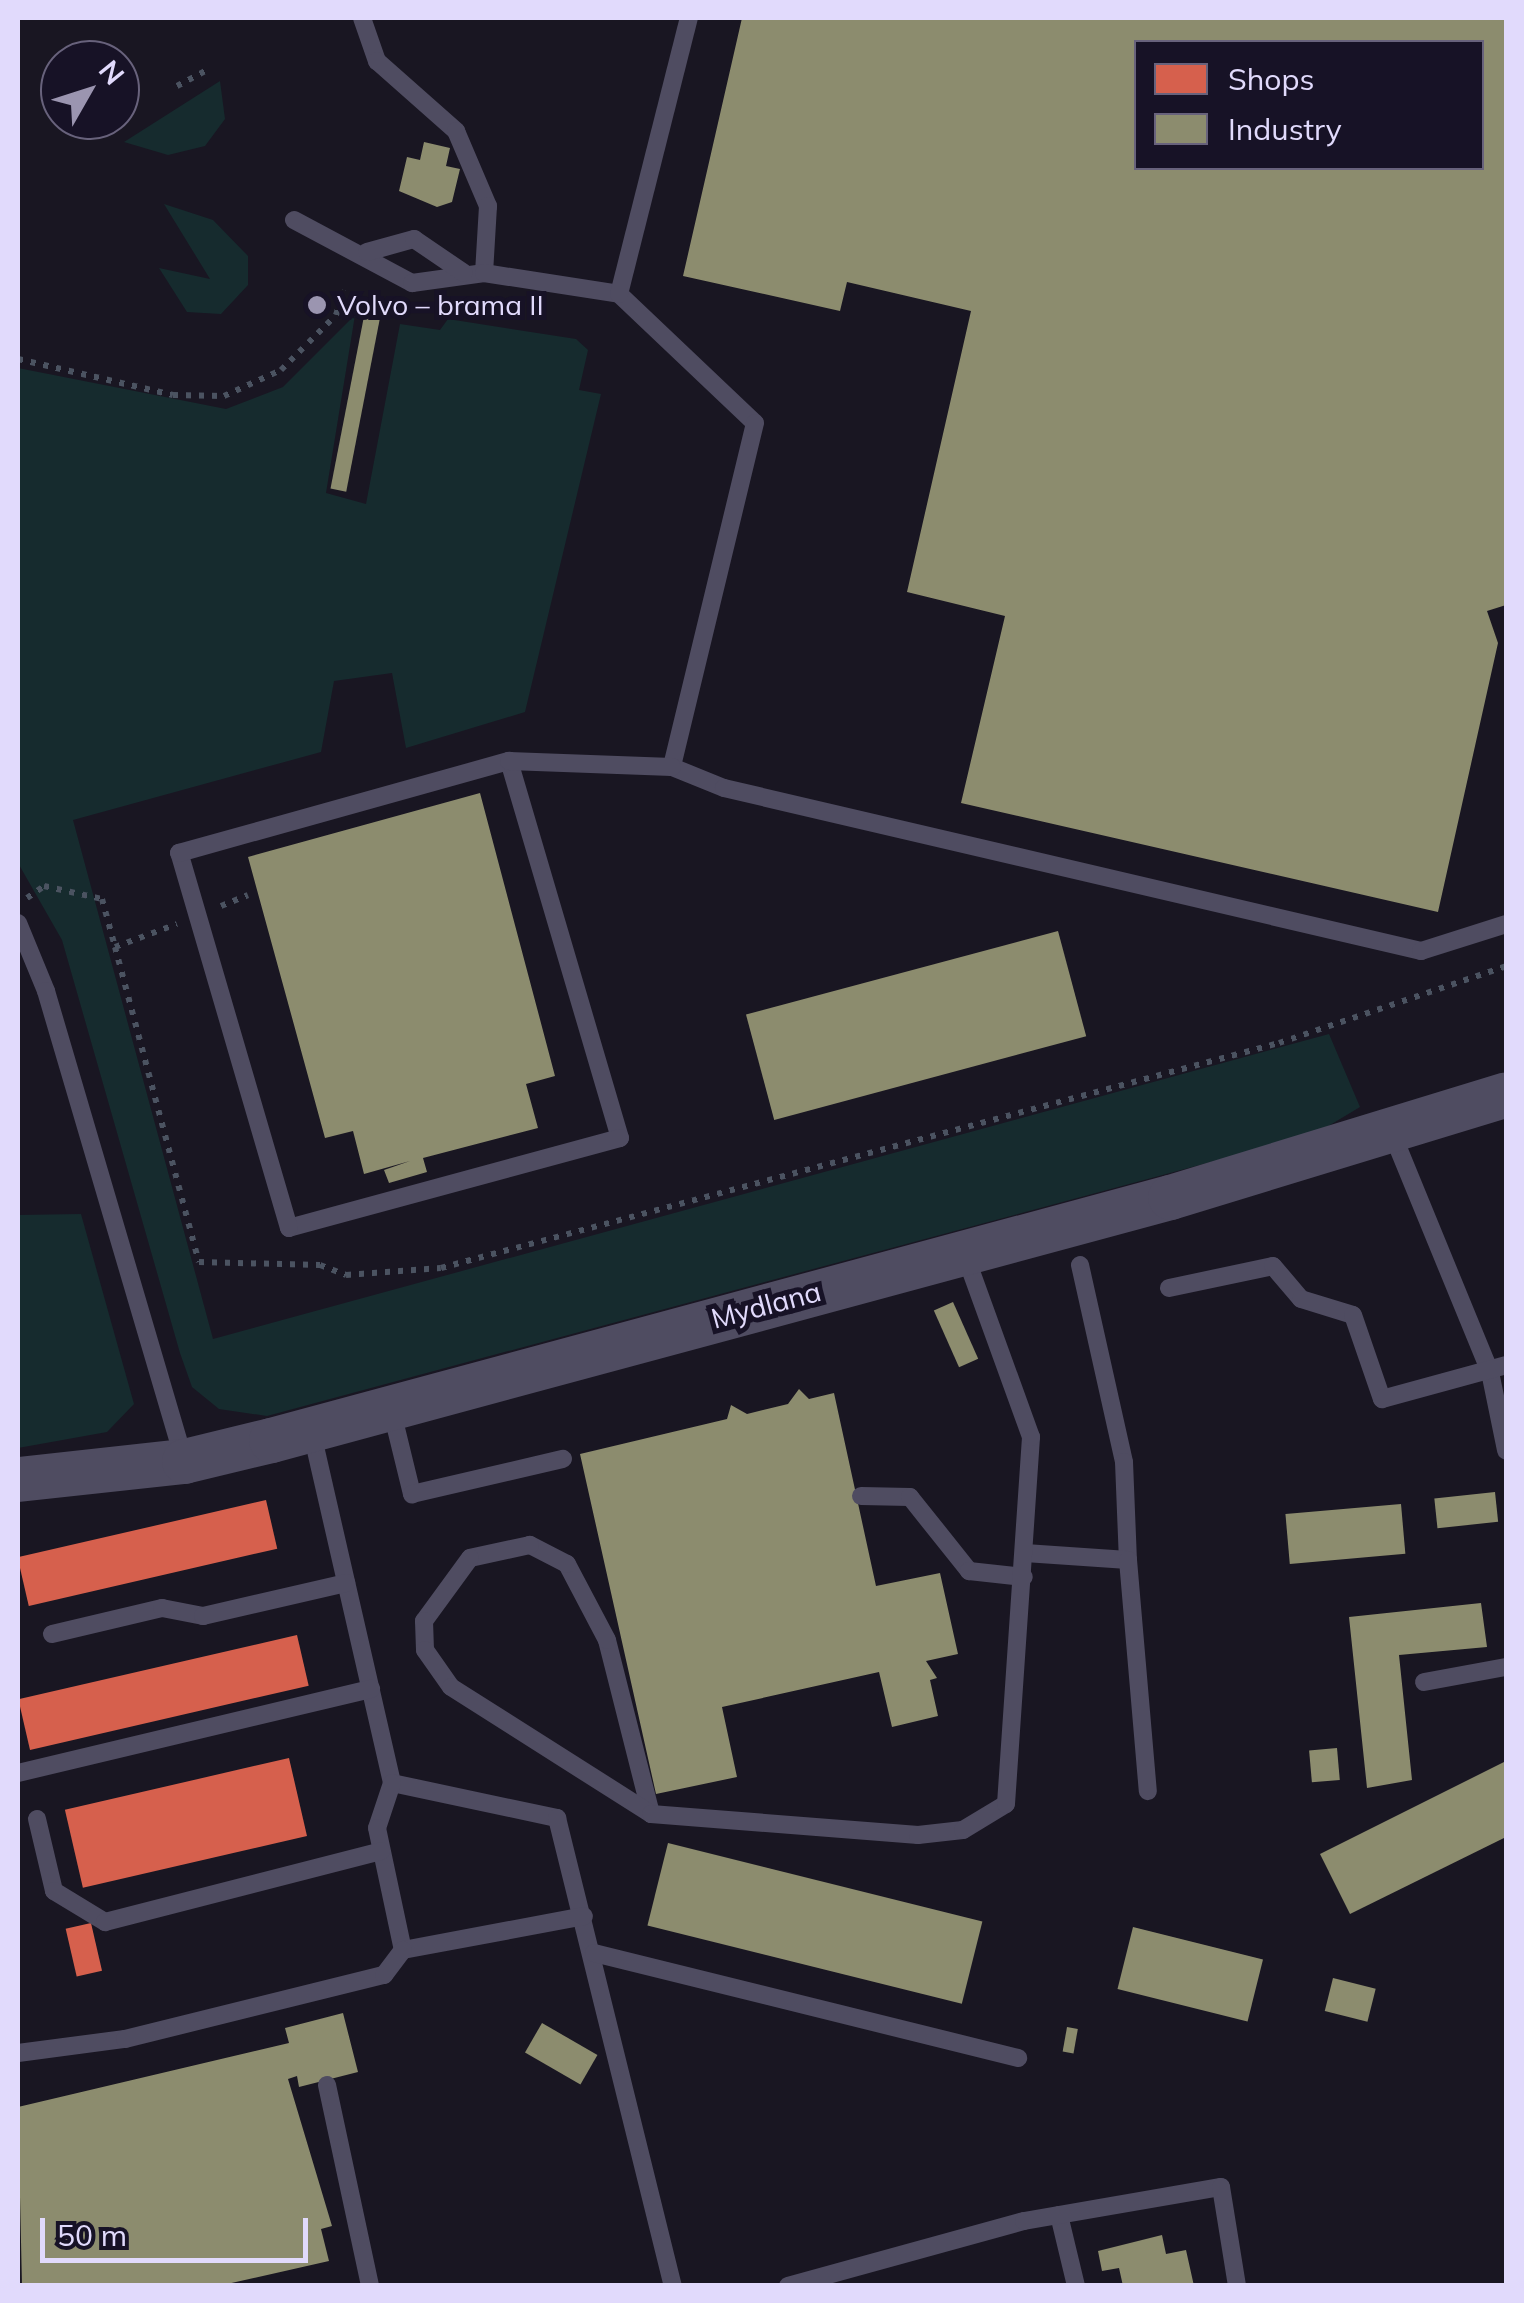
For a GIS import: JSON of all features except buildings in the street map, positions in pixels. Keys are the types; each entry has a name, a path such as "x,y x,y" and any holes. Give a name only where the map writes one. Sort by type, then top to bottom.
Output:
{"street":[{"name":"Mydlana","path":"18,1479 184,1461 311,1429 1392,1133 1506,1094"}],"lane":[{"path":"362,18 377,61 456,131 488,206 484,274"},
{"path":"619,294 690,18"},
{"path":"294,220 367,252 412,283 464,272 619,294 755,423 672,767"},
{"path":"367,252 414,239 464,272"},
{"path":"509,761 620,1138 289,1228 179,853 509,761 672,767 724,788 1421,951 1506,924"},
{"path":"18,923 46,991 184,1461"},
{"path":"1392,1133 1506,1390"},
{"path":"652,1814 607,1640 567,1564 530,1545 470,1558 424,1621 426,1650 451,1687 578,1776 652,1814 872,1835 988,1820 1006,1804 1024,1577 1028,1411 964,1252"},
{"path":"1080,1266 1124,1462 1128,1560 1148,1792"},
{"path":"1169,1288 1273,1266 1301,1299 1353,1314 1382,1399 1498,1368"},
{"path":"1498,1368 1506,1450"},
{"path":"390,1408 412,1494 563,1459"},
{"path":"311,1429 392,1783 376,1828 403,1950"},
{"path":"861,1496 910,1497 970,1571 1024,1577"},
{"path":"1025,1553 1128,1560"},
{"path":"52,1634 162,1608 203,1616 346,1583"},
{"path":"1424,1682 1506,1666"},
{"path":"18,1772 370,1689"},
{"path":"392,1783 557,1818 594,1954 673,2286"},
{"path":"36,1820 54,1892 104,1922 381,1851"},
{"path":"18,2052 125,2039 369,1980 384,1975 403,1950 584,1916"},
{"path":"594,1954 1018,2058"},
{"path":"328,2085 370,2286"},
{"path":"788,2286 1059,2215 1221,2187 1237,2286"},
{"path":"1059,2215 1076,2286"}],"path":[{"path":"176,86 211,68"},
{"path":"18,359 174,395 224,396 281,370 336,315 344,290"},
{"path":"27,898 44,886 102,899 198,1262 320,1265 346,1275 441,1268 535,1243 1280,1043 1506,966"},
{"path":"116,947 248,895"}],"green space":[{"path":"220,81 225,119 205,146 168,155 124,142 140,140 140,132"},
{"path":"164,204 213,220 248,256 248,285 221,314 187,312 159,268 210,279"},
{"path":"355,315 326,493 366,504 400,324 440,330 448,319 576,339 588,350 579,390 601,394 525,712 406,748 392,673 334,681 321,752 73,820 213,1339 1329,1034 1360,1107 1315,1134 267,1416 219,1409 192,1387 62,940 18,863 18,368 226,409 283,387"},
{"path":"81,1214 134,1404 107,1432 18,1448 18,1215"}],"place":[{"name":"Volvo – brama II","path":"317,305"}]}
